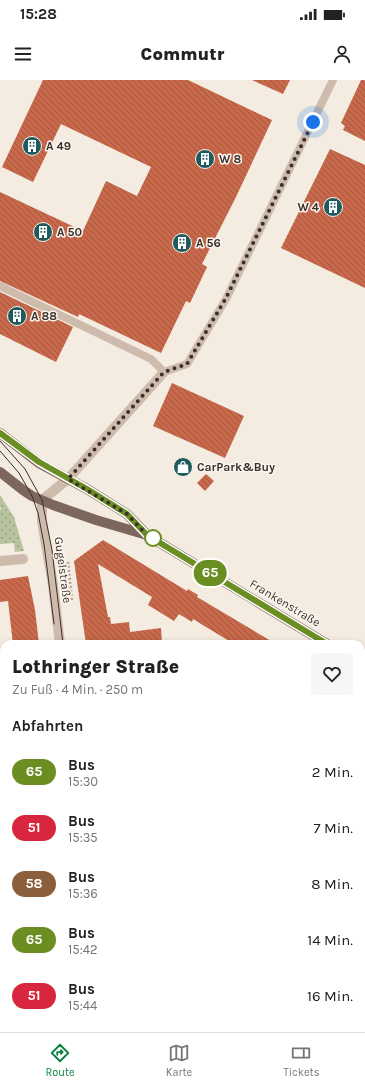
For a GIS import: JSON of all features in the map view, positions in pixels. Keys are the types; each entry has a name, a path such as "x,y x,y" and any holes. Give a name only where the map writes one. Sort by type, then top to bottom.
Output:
{"main road":[{"name":"Frankenstraße","path":"0,433 39,462 127,514 147,535"},
{"name":"Frankenstraße","path":"0,472 15,485 42,500 96,520 147,535 320,640"}],"street":[{"path":"42,500 68,479 164,372"},
{"name":"Gugelstraße","path":"42,500 42,521 53,585 60,640"},
{"path":"0,561 23,559"}],"lane":[{"path":"0,286 151,360 164,372 187,364 226,298 333,80"}],"path":[{"path":"68,562 72,600"}],"green space":[{"path":"0,495 14,517 24,551 15,552 14,543 0,544"}],"building":[{"path":"43,80 188,80 272,120 236,197 202,264 207,267 190,303 186,301 161,353 79,314 78,317 0,281 0,192 83,231 106,181 137,196 151,167 61,124 33,182 2,167"},
{"path":"252,80 290,80 283,94"},
{"path":"361,80 365,80 365,141 343,130 345,126 341,123"},
{"name":"W 4","path":"330,149 365,165 365,288 281,248"},
{"name":"A 88","path":"0,292 73,327 56,362 0,334"},
{"path":"172,383 244,416 225,458 153,426"},
{"path":"206,474 214,481 205,491 197,483"},
{"path":"103,540 187,591 188,589 198,595 197,597 269,640 227,640 193,619 192,622 179,614 174,621 148,605 152,597 98,564 108,617 110,617 111,624 129,622 130,632 161,628 162,640 85,640 74,561"},
{"path":"28,576 35,610 39,640 13,640 8,601 0,602 0,580"}],"tram line":[{"path":"0,441 25,469 42,500 52,550 63,640"},
{"path":"0,451 19,473 32,496 38,513 44,544 54,624"}],"bus line":[{"name":"65","path":"0,433 39,462 117,507 127,514 147,535 320,640"}],"place":[{"name":"A 49","path":"32,146"},
{"name":"W 8","path":"205,159"},
{"name":"W 4","path":"333,207"},
{"name":"A 50","path":"43,232"},
{"name":"A 56","path":"182,243"},
{"name":"A 88","path":"17,316"},
{"name":"CarPark&Buy","path":"183,467"}],"route":[{"path":"153,538 147,535 127,514 117,507 68,479 87,456 164,372 187,364 226,298 313,122"}]}
